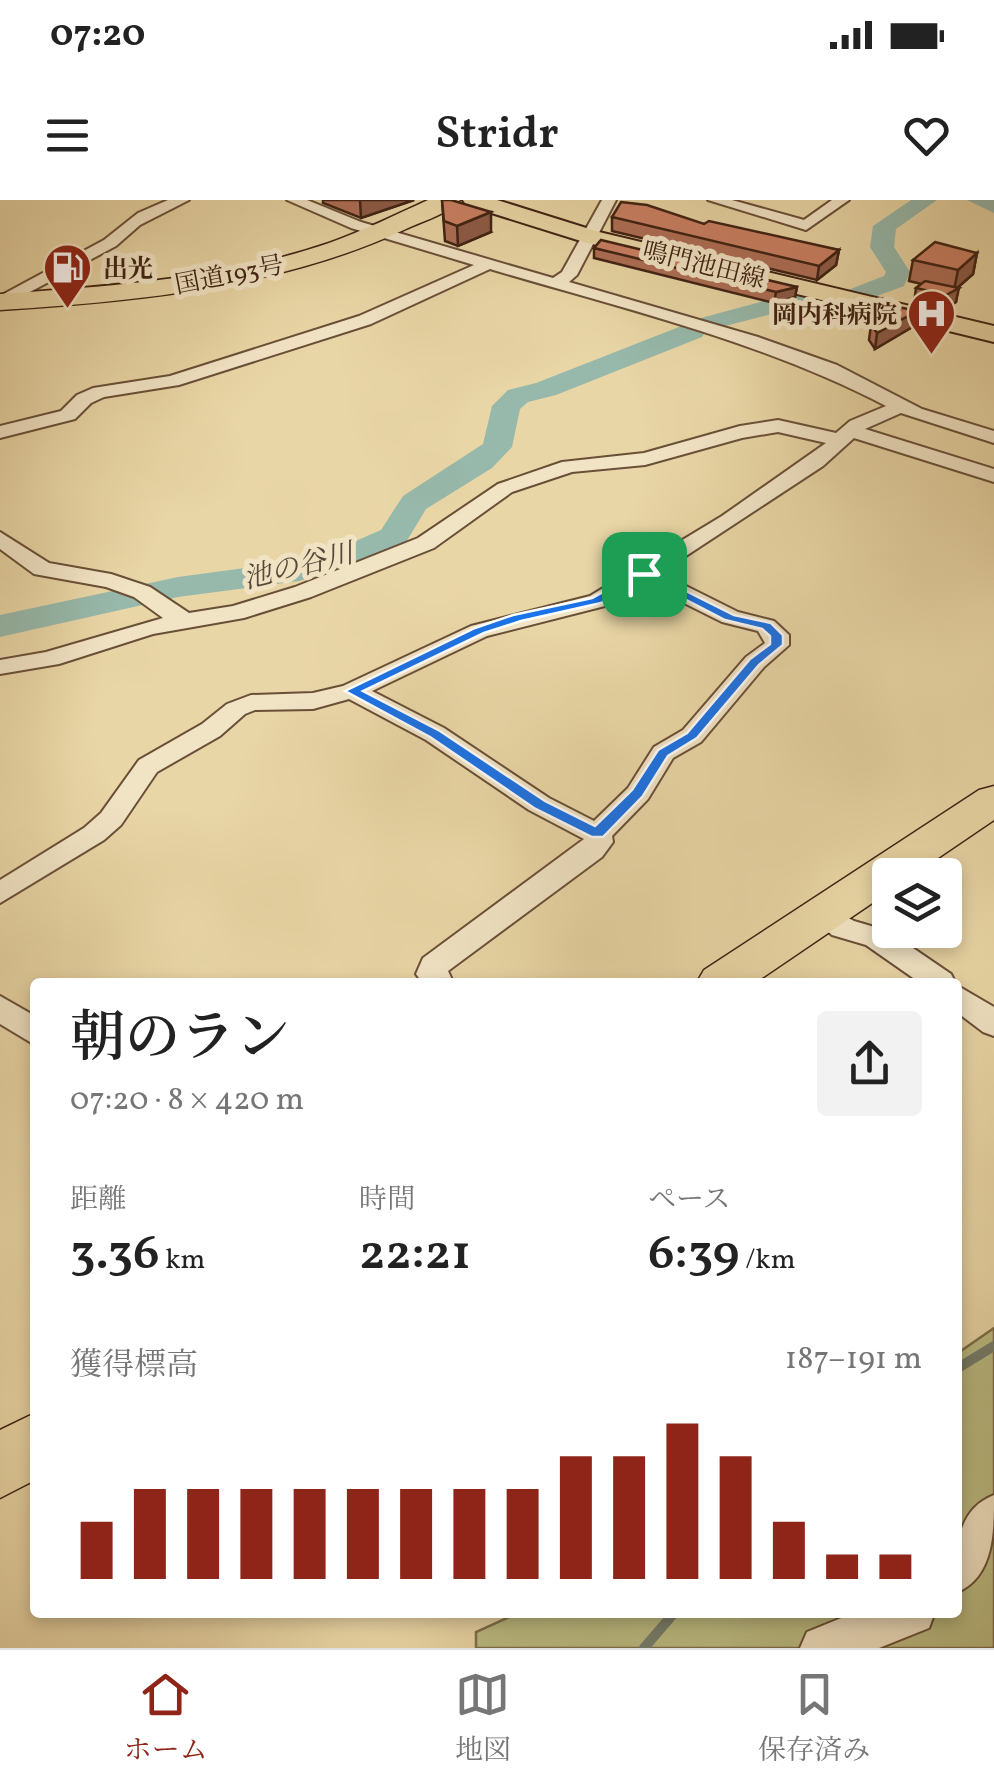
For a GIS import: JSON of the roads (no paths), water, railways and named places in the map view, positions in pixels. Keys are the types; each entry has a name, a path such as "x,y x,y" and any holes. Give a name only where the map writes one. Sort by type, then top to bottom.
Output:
{"highway":[{"name":"国道193号","path":"1,302 219,279 321,254 448,200"},
{"path":"726,978 994,800"},
{"path":"0,1467 30,1446"}],"main road":[{"name":"鳴門池田線","path":"474,200 592,237 994,334"}],"street":[{"path":"1,302 110,243 124,228 154,209 182,200"},
{"path":"294,200 337,219 784,352 830,369 899,407 994,437"},
{"path":"556,284 569,275 610,200"},
{"path":"715,200 806,225 842,200"},
{"path":"0,432 68,415 84,399 100,392 172,382 332,332 491,263"},
{"path":"0,893 94,834 112,818 148,766 211,730 236,710 251,702 312,700 352,691 480,631 518,618 596,601 730,521 845,435 899,407"},
{"path":"0,667 50,659 111,638 184,621 236,613 302,592 426,543 505,488 570,466 645,459 740,432 778,426 845,435 930,465 994,476"},
{"path":"0,539 42,569 112,581 147,594 184,621"},
{"path":"597,834 638,793 663,753 692,736 755,662 777,645 777,635 766,626 730,618 644,574"},
{"path":"352,691 435,734 539,804 597,834 599,842 592,850 434,966 435,978"},
{"path":"824,915 843,928 877,938 934,978"},
{"path":"962,999 994,1024"},
{"path":"0,1007 30,1029"},
{"path":"962,1565 994,1515"},
{"path":"823,1648 898,1618"}],"waterway":[{"name":"池の谷川","path":"857,295 895,281 898,272 882,247 885,226 926,200"},
{"path":"978,200 994,206"},
{"name":"池の谷川","path":"710,324 801,299"},
{"name":"池の谷川","path":"0,626 178,587 299,571 340,560 393,537 414,503 481,462 497,447 506,406 518,396 546,389 693,331"},
{"path":"962,1366 994,1346"},
{"path":"644,1648 670,1618"}],"place":[{"name":"出光","path":"68,310"},
{"name":"岡内科病院","path":"932,356"}]}
